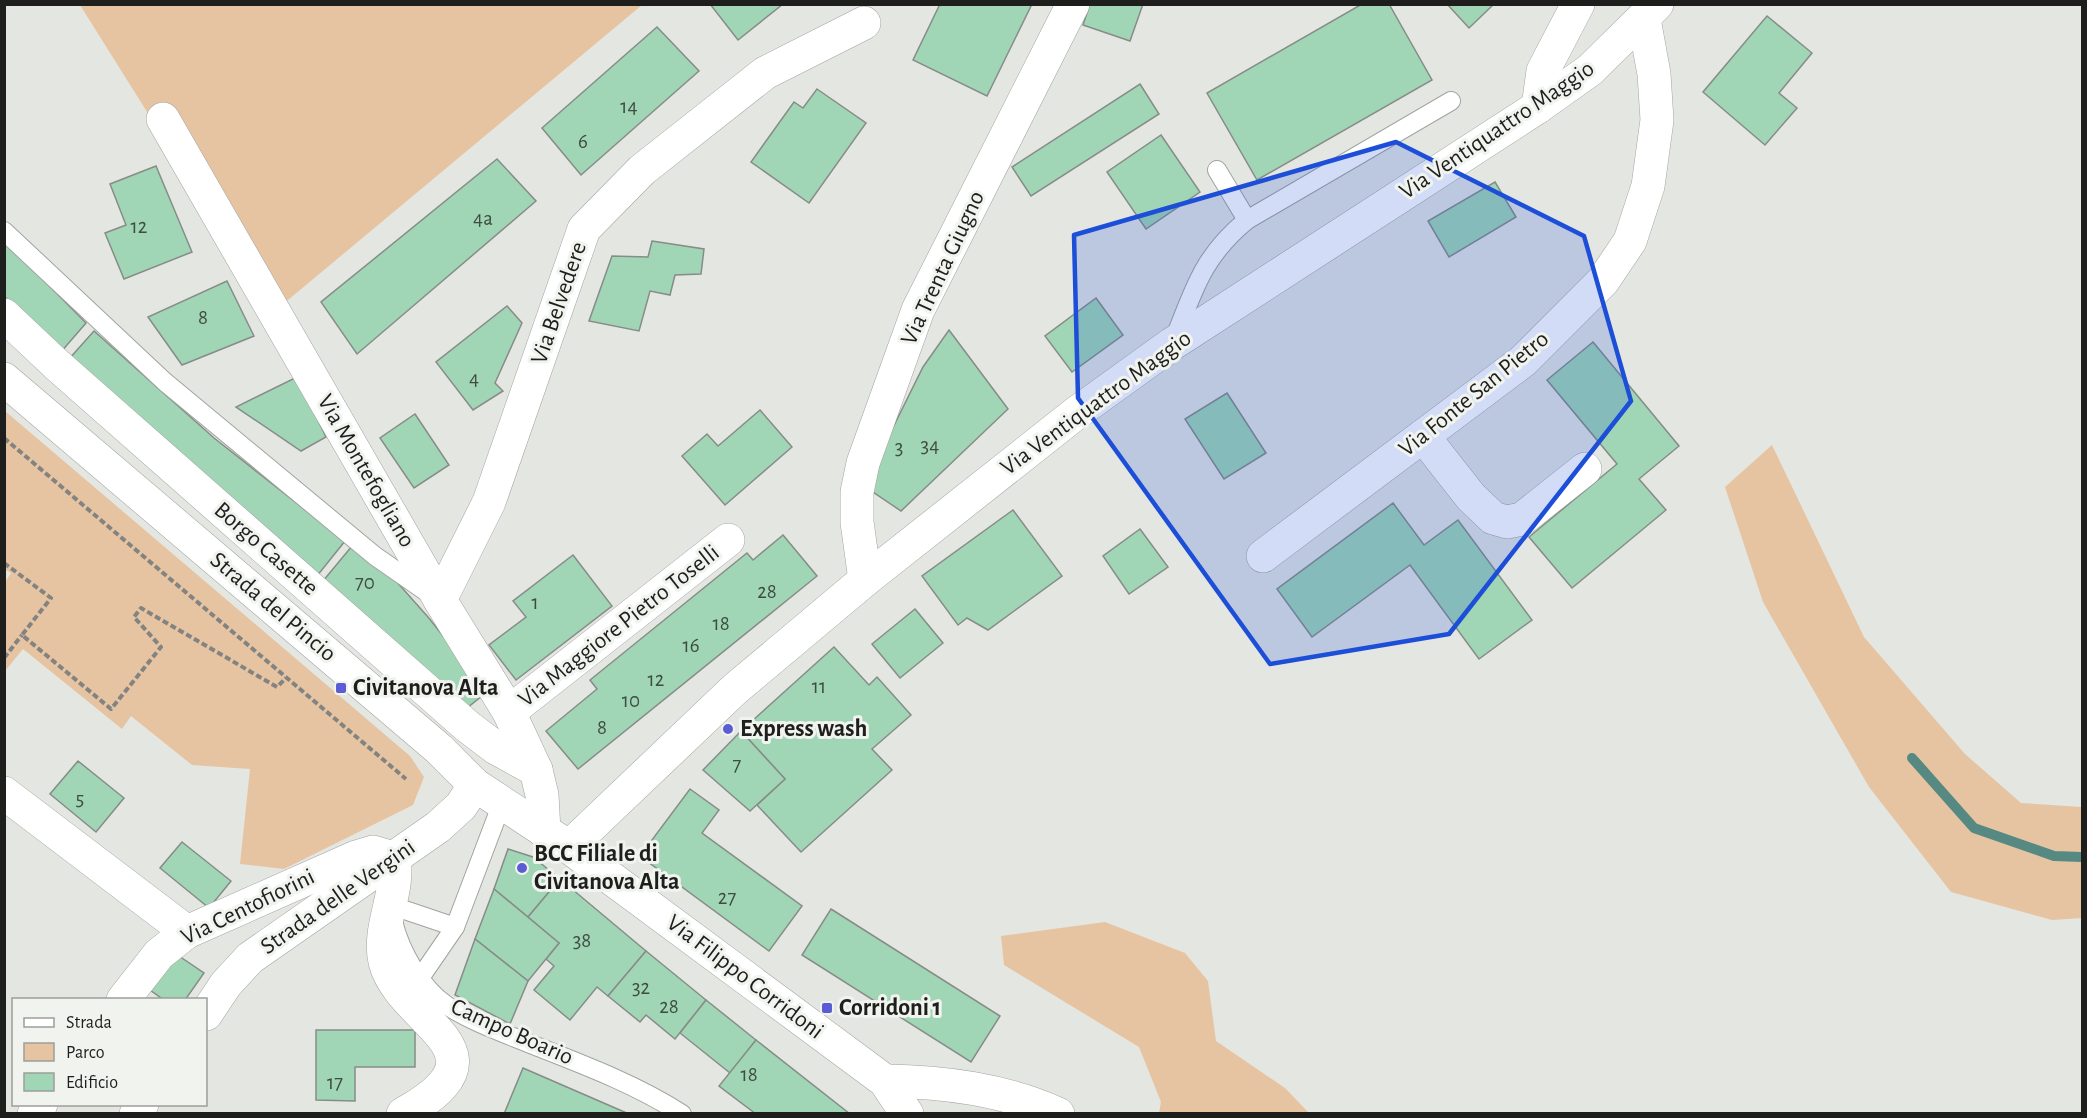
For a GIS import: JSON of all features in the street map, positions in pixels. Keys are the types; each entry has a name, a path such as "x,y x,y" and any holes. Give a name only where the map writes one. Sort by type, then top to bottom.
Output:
{"street":[{"name":"Via Trenta Giugno","path":"865,580 859,547 856,492 863,463 918,310 1073,4"},
{"path":"1538,107 1543,70 1578,4"},
{"name":"Via Ventiquattro Maggio","path":"557,839 865,580 1075,414 1172,344 1538,107 1590,70 1651,12"},
{"name":"Via Fonte San Pietro","path":"1263,556 1523,361 1603,281 1630,241 1648,186 1657,120 1651,12"},
{"name":"Via Belvedere","path":"440,600 489,502 584,229 642,170 765,73 864,23"},
{"name":"Via Montefogliano","path":"163,119 440,600 509,712 536,770 557,839"},
{"name":"Borgo Casette","path":"4,315 41,351 467,726 496,748 536,770"},
{"name":"Strada del Pincio","path":"4,379 439,749 475,785 557,839"},
{"path":"1423,436 1471,497 1493,518 1507,522 1522,519 1585,469"},
{"name":"Via Maggiore Pietro Toselli","path":"509,712 728,540"},
{"name":"Strada delle Vergini","path":"207,1012 226,984 250,958 438,827 461,806 475,785"},
{"path":"4,793 188,932"},
{"name":"Via Filippo Corridoni","path":"557,839 885,1081 907,1113"},
{"name":"Via Centofiorini","path":"124,998 159,954 188,932 356,857 372,852 394,858"},
{"path":"394,858 394,886 384,932 385,959 390,979 441,1032 452,1054 448,1076 416,1111"},
{"path":"885,1081 957,1085 1000,1094 1058,1113"}],"lane":[{"path":"1172,344 1203,267 1225,238 1246,220 1451,101"},
{"path":"1217,170 1246,220"},
{"path":"4,231 165,382 375,556 440,600"},
{"path":"420,978 455,927 502,803"},
{"path":"390,905 455,927"},
{"name":"Campo Boario","path":"390,905 400,942 420,978 444,1004 497,1031 617,1078 682,1113"}],"path":[{"path":"4,438 406,780"},
{"path":"4,563 51,598 4,658"},
{"path":"22,635 111,710 161,647 134,617 141,608 277,687 286,678"}],"highlighted area":[{"path":"1396,142 1584,236 1631,401 1449,634 1270,664 1078,398 1074,235"}],"green space":[{"path":"80,5 642,5 282,305 154,123"},
{"path":"5,411 410,756 424,777 413,805 284,869 240,864 250,769 192,765 131,716 122,729 23,649 5,671 5,582 11,573 4,569"},
{"path":"1772,445 1864,637 1965,754 2021,803 2082,807 2082,918 2052,920 1951,892 1869,787 1763,602 1725,487"},
{"path":"1105,922 1185,953 1208,981 1216,1041 1285,1088 1309,1113 1159,1113 1161,1102 1139,1047 1004,965 1001,936"}],"building":[{"path":"710,4 783,4 738,40"},
{"path":"940,4 1032,4 987,96 913,60"},
{"path":"1090,4 1143,4 1130,41 1083,25"},
{"path":"1362,4 1389,4 1432,80 1257,180 1207,93"},
{"path":"1447,4 1494,4 1469,28"},
{"path":"1767,16 1812,53 1779,93 1797,108 1765,145 1703,92"},
{"path":"657,27 699,71 581,175 542,128"},
{"path":"1140,84 1159,114 1031,196 1012,167"},
{"path":"817,89 866,123 809,203 751,162 794,102 803,108"},
{"path":"1161,135 1200,192 1146,229 1107,172"},
{"path":"497,159 536,201 357,354 321,302"},
{"path":"156,166 192,252 124,279 105,233 126,225 110,184"},
{"path":"1495,182 1516,217 1449,257 1428,221"},
{"path":"4,240 86,323 61,352 4,296"},
{"path":"652,241 704,249 701,274 675,275 670,295 650,291 639,331 589,321 612,256 648,257"},
{"path":"227,281 254,336 182,365 148,317"},
{"path":"1096,298 1123,335 1072,372 1045,336"},
{"path":"507,306 522,323 495,383 503,391 473,410 436,362"},
{"path":"949,330 1008,409 901,511 864,486 923,367"},
{"path":"94,331 214,438 345,541 317,576 69,359"},
{"path":"1593,342 1679,446 1639,479 1666,510 1572,588 1529,537 1617,464 1547,380"},
{"path":"297,377 326,437 301,451 236,407"},
{"path":"1227,393 1266,453 1224,479 1185,419"},
{"path":"760,410 792,447 725,505 682,456 707,434 718,446"},
{"path":"415,414 449,465 414,488 380,438"},
{"path":"1393,503 1424,545 1458,520 1532,620 1479,659 1410,565 1312,637 1277,589"},
{"path":"1013,510 1062,576 988,630 967,618 958,625 922,576"},
{"path":"1140,529 1168,567 1129,594 1103,556"},
{"path":"783,535 817,576 578,769 546,731 597,689 590,680 747,553 753,560"},
{"path":"352,546 396,581 459,656 483,695 467,708 323,581"},
{"path":"573,555 612,606 516,680 489,645 526,617 513,601"},
{"path":"915,609 943,643 900,678 872,644"},
{"path":"834,647 869,685 877,677 911,715 872,749 892,770 801,852 757,805 785,779 741,731"},
{"path":"741,731 785,779 750,811 703,770"},
{"path":"78,761 124,798 96,832 50,794"},
{"path":"690,789 719,810 702,833 802,906 769,951 640,856"},
{"path":"182,842 231,881 209,908 160,868"},
{"path":"508,849 533,857 560,879 528,917 494,889"},
{"path":"560,879 646,951 608,996 597,987 570,1020 534,990 554,966 546,959 559,943 528,917"},
{"path":"494,889 559,943 528,981 475,939"},
{"path":"831,909 1000,1016 971,1062 802,955"},
{"path":"475,939 528,981 510,1024 455,995"},
{"path":"646,951 706,1000 675,1039 646,1015 640,1022 608,996"},
{"path":"176,954 204,973 186,998 161,998 150,990"},
{"path":"706,1000 756,1040 730,1073 680,1033"},
{"path":"316,1030 415,1030 415,1067 355,1067 355,1101 316,1100"},
{"path":"756,1040 850,1114 756,1114 719,1086"},
{"path":"523,1068 629,1114 504,1114"}],"waterway":[{"path":"1912,758 1974,828 2054,856 2082,857"}],"place":[{"name":"Civitanova Alta","path":"341,688"},
{"name":"Express wash","path":"728,729"},
{"name":"BCC Filiale di Civitanova Alta","path":"522,868"},
{"name":"Corridoni 1","path":"827,1008"}]}
